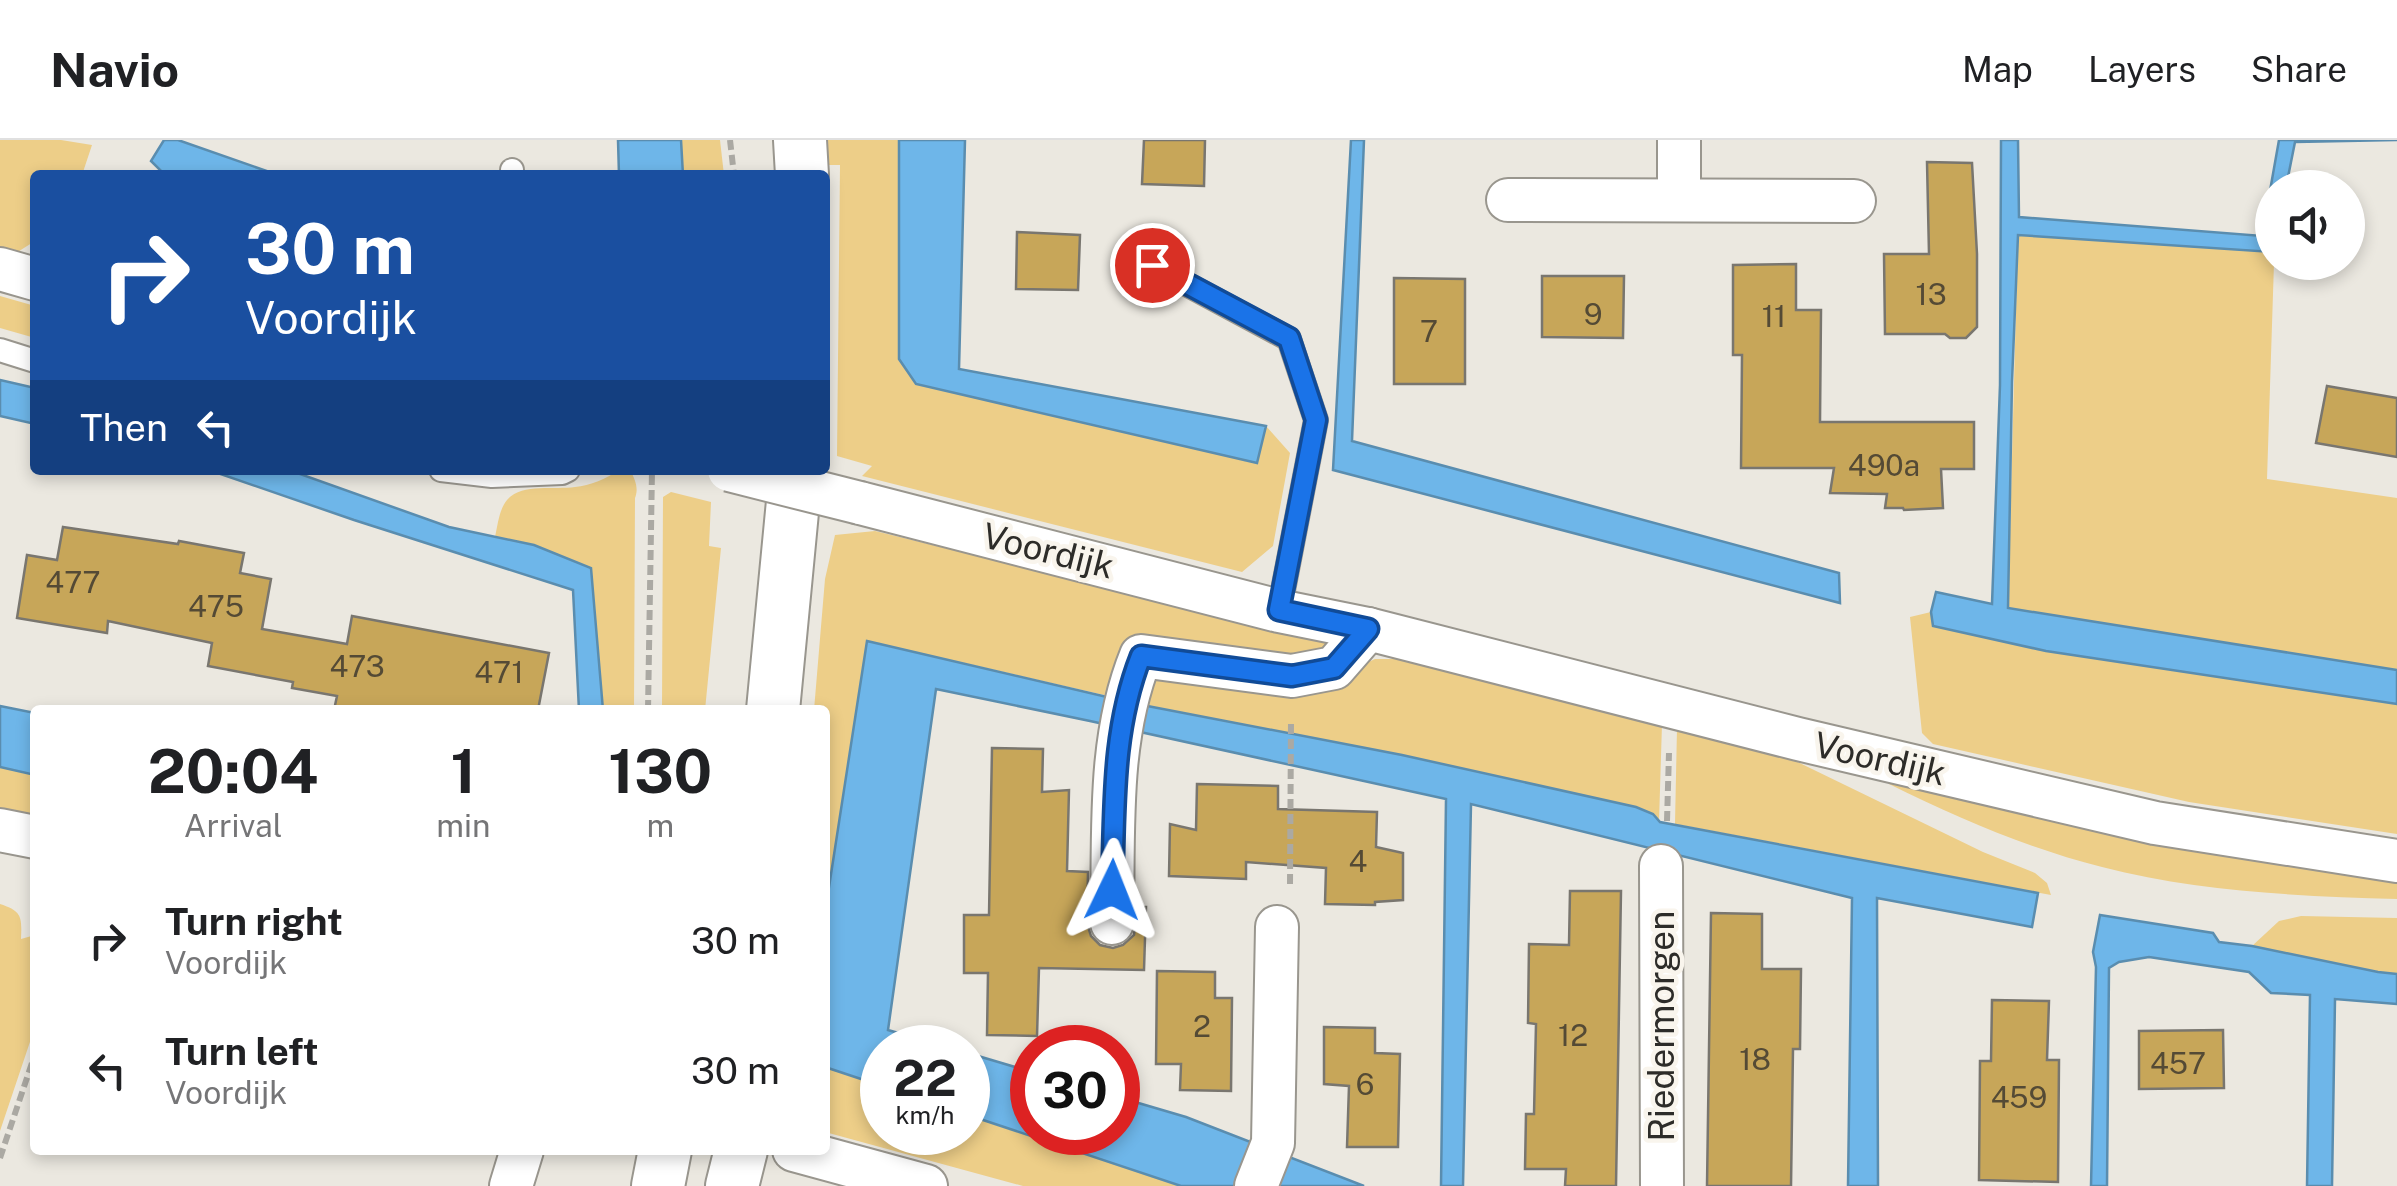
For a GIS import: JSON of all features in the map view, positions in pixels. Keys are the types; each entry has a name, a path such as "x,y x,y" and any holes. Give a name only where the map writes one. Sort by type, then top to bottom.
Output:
{"street":[{"path":"800,140 802,170"},
{"path":"1679,140 1679,200"},
{"path":"1508,200 1854,201"},
{"path":"0,269 30,278"},
{"name":"Voordijk","path":"749,475 1798,739 2155,823 2397,861"},
{"path":"773,705 796,475"},
{"path":"1112,923 1116,756 1128,688 1141,656 1292,676 1334,668 1368,629"},
{"path":"0,830 30,835"},
{"name":"Riedermorgen","path":"1661,866 1662,1186"},
{"path":"1256,1186 1273,1143 1277,928"},
{"path":"511,1186 520,1155"},
{"path":"658,1186 664,1155"},
{"path":"732,1186 740,1155"},
{"path":"812,1155 926,1186"}],"lane":[{"path":"1152,265 1289,338 1316,420 1279,610"},
{"path":"0,350 30,359"},
{"path":"484,475 515,475"}],"path":[{"path":"730,140 733,170"},
{"path":"648,705 652,475"},
{"path":"1277,928 1290,902 1291,726"},
{"path":"1667,811 1669,776"},
{"path":"0,1158 30,1069"}],"shaded area":[{"path":"0,140 61,140 92,145 84,170 30,170 30,244 16,253 0,248"},
{"path":"681,140 720,140 723,170 683,170"},
{"path":"825,140 899,140 899,359 1257,463 1266,426 1290,453 1273,546 1242,572 862,476 872,466 837,456 840,165 826,165"},
{"path":"2018,234 2255,251 2255,280 2273,280 2267,479 2397,498 2397,670 2008,608"},
{"path":"0,296 30,305 30,337 0,328"},
{"path":"611,475 632,475 636,487 634,705 603,705 591,568 495,537 502,508 513,495 529,489 567,488"},
{"path":"671,492 711,502 709,546 721,548 705,705 662,705 663,497"},
{"path":"875,531 1336,643 1310,659 1146,639 1113,697 867,641 830,880 830,705 814,705 825,579 835,535"},
{"path":"1931,612 1933,626 2046,651 2397,704 2397,834 2189,802 1933,744 1922,733 1910,617"},
{"path":"1375,659 1396,659 1662,724 1659,822 1636,807 1402,755 1137,704 1145,677 1362,665"},
{"path":"1677,728 1777,752 1983,852 2035,873 2047,883 2051,895 1675,824"},
{"path":"0,767 30,774 30,822 0,815"},
{"path":"1889,779 2397,881 2397,899 2211,887 2102,867 1993,831 1889,784"},
{"path":"0,904 19,916 21,939 30,936 30,1042 0,1131"},
{"path":"2301,916 2397,918 2397,974 2252,946 2279,921"},
{"path":"830,1069 860,1079 860,1142 830,1133"},
{"path":"990,1122 1010,1129 1010,1155 1088,1155 1181,1186 1023,1186 909,1155 990,1155"}],"water":[{"path":"164,140 178,140 264,170 160,170 151,161"},
{"path":"618,140 681,140 683,170 619,170"},
{"path":"899,140 965,140 959,369 1266,426 1257,463 916,384 899,359"},
{"path":"1351,140 1364,140 1352,441 1839,573 1840,603 1333,470"},
{"path":"2001,140 2018,140 2019,217 2255,235 2255,251 2018,235 2008,608 2397,670 2397,704 2046,651 1933,626 1931,612 1936,592 1992,604 2000,385"},
{"path":"2279,140 2397,140 2295,142 2289,170 2274,170"},
{"path":"0,380 30,387 30,423 0,416"},
{"path":"224,475 303,475 449,527 534,545 591,568 603,705 579,705 573,590"},
{"path":"867,641 1137,704 1402,755 1636,807 1653,814 1660,822 2038,893 2032,927 1877,898 1878,1186 1848,1186 1852,898 1471,804 1463,1186 1441,1186 1446,799 936,689 889,1025 860,1025 860,1079 830,1069 830,881"},
{"path":"0,706 30,712 30,774 0,767"},
{"path":"2100,915 2213,933 2219,942 2397,974 2397,1004 2335,999 2332,1186 2307,1186 2310,995 2271,993 2249,972 2149,957 2119,962 2109,968 2107,1186 2091,1186 2096,967 2093,952"},
{"path":"990,1060 1010,1065 1010,1129 990,1122"},
{"path":"1140,1103 1186,1117 1364,1186 1181,1186 1088,1155 1140,1155"}],"building":[{"path":"1144,140 1205,140 1204,186 1142,184"},
{"path":"1927,162 1972,163 1977,327 1966,338 1885,334 1884,254 1929,254"},
{"path":"1017,232 1080,235 1078,290 1016,289"},
{"path":"1796,264 1796,310 1821,310 1820,422 1974,422 1974,469 1941,469 1943,508 1885,508 1887,494 1830,493 1834,468 1741,468 1742,355 1733,355 1733,265"},
{"path":"1542,276 1624,276 1623,338 1542,337"},
{"path":"1394,278 1465,279 1465,384 1394,384"},
{"path":"2327,386 2397,398 2397,457 2316,443"},
{"path":"63,527 244,553 240,573 271,579 262,629 347,644 352,616 549,653 539,705 335,705 337,696 292,688 293,682 208,666 212,643 108,621 107,633 17,618 27,555 57,560"},
{"path":"992,748 1043,749 1042,792 1069,790 1067,871 1088,872 1087,923 1091,936 1100,945 1123,945 1134,935 1137,907 1146,907 1144,970 1039,968 1037,1025 1010,1025 1010,1035 990,1035 988,973 964,973 964,915 989,915"},
{"path":"1197,784 1278,786 1278,809 1377,812 1376,847 1403,853 1403,900 1375,905 1325,904 1326,868 1246,862 1246,879 1169,876 1170,824 1196,830"},
{"path":"1570,891 1621,891 1616,1186 1565,1186 1566,1169 1525,1169 1526,1114 1534,1114 1536,1024 1528,1023 1529,944 1569,945"},
{"path":"1711,913 1762,914 1762,969 1801,969 1800,1049 1793,1049 1791,1186 1707,1186"},
{"path":"1157,971 1215,972 1215,998 1232,998 1231,1091 1180,1090 1181,1064 1156,1064"},
{"path":"1992,1000 2049,1001 2047,1060 2059,1060 2058,1182 1979,1180 1980,1061 1991,1061"},
{"path":"1324,1027 1375,1028 1375,1053 1400,1054 1398,1147 1347,1147 1349,1086 1324,1084"},
{"path":"2223,1030 2224,1088 2139,1089 2139,1031"}],"route":[{"path":"1112,890 1116,756 1128,688 1141,656 1292,676 1334,668 1368,629 1279,610 1316,420 1289,338 1152,265"}]}
